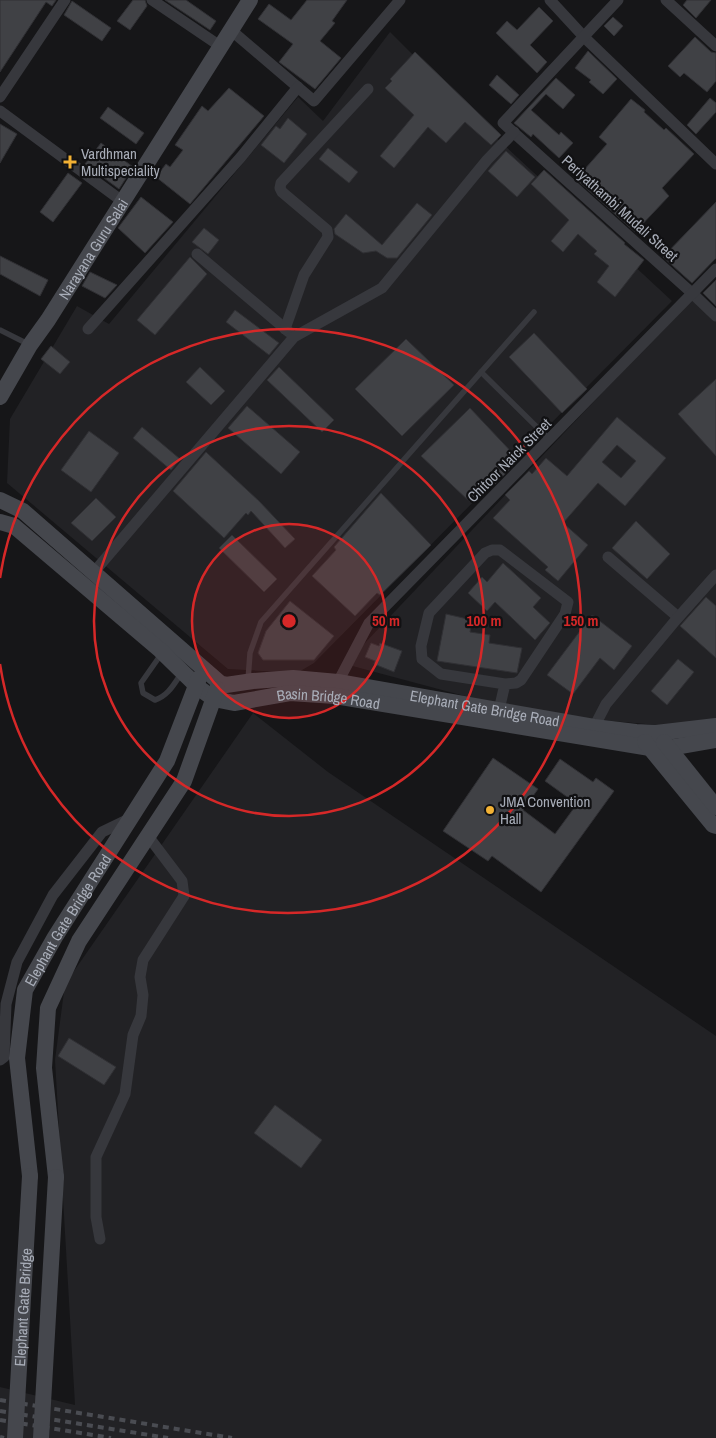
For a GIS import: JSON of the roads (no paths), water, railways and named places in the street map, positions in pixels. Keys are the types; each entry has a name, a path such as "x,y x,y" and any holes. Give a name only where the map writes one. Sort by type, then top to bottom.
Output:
{"main road":[{"name":"Narayana Guru Salai","path":"0,397 4,379 48,320 250,0"},
{"path":"0,500 23,511 220,683"},
{"path":"0,522 14,526 214,699"},
{"name":"Elephant Gate Bridge Road","path":"30,1176 17,1058 25,990 55,937 168,761 183,719 189,679 203,668"},
{"name":"Elephant Gate Bridge Road","path":"56,1177 44,1068 48,1008 79,941 184,780 220,683 226,685 293,678 338,682 498,710 591,733 656,733 716,726"},
{"name":"Basin Bridge Road","path":"214,699 234,703 290,692 334,696 591,733 650,748 670,748 716,740"},
{"path":"636,732 713,825 716,826"},
{"path":"656,733 716,807"},
{"name":"Elephant Gate Bridge","path":"15,1438 30,1176"},
{"name":"Elephant Gate Bridge","path":"41,1438 56,1177"}],"street":[{"path":"0,97 65,0"},
{"path":"152,0 220,46"},
{"path":"232,31 314,101 400,0"},
{"path":"550,0 585,38 716,164"},
{"path":"585,38 618,0"},
{"path":"666,0 716,46"},
{"name":"Periyathambi Mudali Street","path":"585,38 503,123 716,316"},
{"path":"88,330 240,157 298,87"},
{"path":"285,329 304,275 328,237 327,230 282,192 280,188 281,183 368,89"},
{"path":"0,111 122,201"},
{"path":"94,572 294,337 382,288 487,160 514,132"},
{"path":"197,254 294,337"},
{"name":"Chitoor Naick Street","path":"338,682 369,624 716,269"},
{"path":"492,550 500,550 568,602 565,614 521,680 516,683 505,684 441,674 422,659 421,646 429,613 485,553 492,550"},
{"path":"608,557 678,617"},
{"path":"591,733 606,704 678,617 716,575"},
{"path":"498,710 505,684"},
{"path":"0,1060 4,1057 6,1004 17,962 53,895 102,832 131,818"},
{"path":"100,1239 96,1217 96,1156 125,1094 134,1035 141,1016 143,995 140,977 143,960 184,896 182,881 148,836"}],"lane":[{"path":"248,682 250,653 261,622 534,312"},
{"path":"0,330 30,345"},
{"path":"481,372 550,440"},
{"path":"162,653 141,683 143,693 155,700 189,679"}],"railway":[{"path":"0,1400 232,1438"},
{"path":"0,1411 168,1438"},
{"path":"0,1420 111,1438"},
{"path":"0,1437 4,1438"}],"place":[{"name":"Vardhman Multispeciality","path":"70,162"},
{"name":"JMA Convention Hall","path":"490,810"}]}
